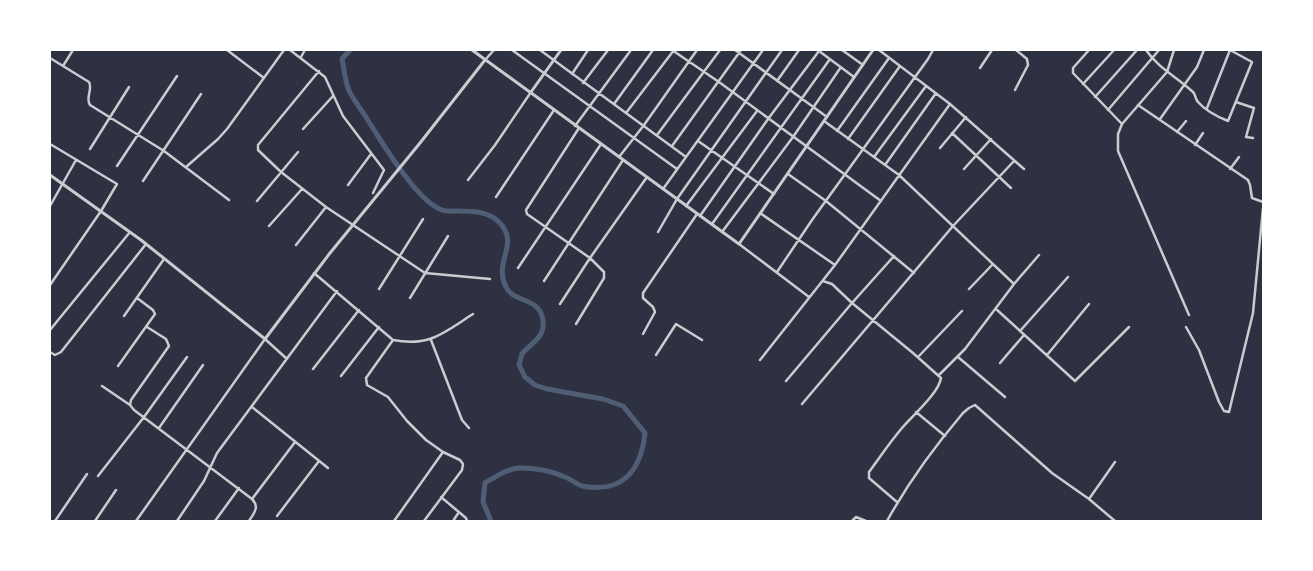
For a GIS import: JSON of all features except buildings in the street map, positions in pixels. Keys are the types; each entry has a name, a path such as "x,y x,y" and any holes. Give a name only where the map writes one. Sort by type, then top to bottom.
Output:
{"street":[{"path":"63,66 72,50"},
{"path":"227,50 264,78"},
{"path":"186,168 218,139 284,50"},
{"path":"290,50 327,80 343,116 382,166 384,172 373,193"},
{"path":"300,58 305,50"},
{"path":"472,50 810,297"},
{"path":"136,521 264,339 314,273 494,50"},
{"path":"512,50 677,169"},
{"path":"540,50 686,157"},
{"path":"468,180 495,145 561,50"},
{"path":"572,74 588,50"},
{"path":"583,83 608,50"},
{"path":"576,324 605,275 602,269 590,258 527,214 526,210 589,107 631,50"},
{"path":"614,104 653,50"},
{"path":"626,112 673,50 881,201"},
{"path":"619,157 697,50"},
{"path":"657,135 720,50"},
{"path":"735,50 827,117"},
{"path":"663,189 763,50"},
{"path":"658,232 677,199 782,50"},
{"path":"777,80 799,50"},
{"path":"842,50 863,65"},
{"path":"739,244 874,50"},
{"path":"879,50 966,117 1024,169"},
{"path":"777,272 933,50"},
{"path":"980,68 992,50"},
{"path":"1015,90 1028,64 1027,59 1016,50"},
{"path":"1089,50 1072,70 1122,124"},
{"path":"1084,84 1114,50"},
{"path":"1096,97 1137,50"},
{"path":"1146,50 1167,72 1195,94 1197,101 1207,108 1228,122 1252,62 1230,50 1207,108"},
{"path":"1108,111 1159,50"},
{"path":"1174,50 1167,72 1122,124 1118,134 1119,156 1189,315"},
{"path":"1160,120 1197,66 1204,50"},
{"path":"642,334 655,312 653,307 643,298 643,293 818,51 854,78"},
{"path":"672,146 740,52"},
{"path":"50,58 89,82 91,88 88,102 164,152 229,200"},
{"path":"837,131 889,58"},
{"path":"712,224 830,59"},
{"path":"848,139 900,66"},
{"path":"722,232 793,137 841,67"},
{"path":"319,72 258,145 258,150 281,172 326,207 425,273 490,279"},
{"path":"117,166 177,76"},
{"path":"874,157 926,86"},
{"path":"90,149 129,87"},
{"path":"885,165 936,93"},
{"path":"143,181 201,94"},
{"path":"303,130 333,96"},
{"path":"1236,102 1254,108 1246,137 1253,138"},
{"path":"760,360 836,265 860,228 950,104"},
{"path":"1138,105 1248,180 1252,198 1263,202"},
{"path":"496,197 554,110"},
{"path":"686,206 756,110"},
{"path":"940,148 966,117"},
{"path":"1177,132 1186,121"},
{"path":"824,122 899,175 1014,284"},
{"path":"1195,145 1203,132"},
{"path":"952,133 1011,188"},
{"path":"964,169 991,139"},
{"path":"698,141 774,194"},
{"path":"50,144 117,184 101,211 50,285"},
{"path":"518,268 601,144"},
{"path":"257,201 298,152"},
{"path":"348,185 371,153"},
{"path":"1230,169 1239,157"},
{"path":"50,206 76,160"},
{"path":"544,281 623,160"},
{"path":"802,404 953,226 1014,160"},
{"path":"788,174 826,201 914,273"},
{"path":"50,175 146,244 287,359"},
{"path":"560,304 647,177"},
{"path":"269,226 302,189"},
{"path":"296,245 326,207"},
{"path":"1186,327 1199,350 1219,402 1224,411 1229,412 1253,313 1263,208"},
{"path":"760,213 836,265"},
{"path":"379,289 423,219"},
{"path":"50,330 130,232"},
{"path":"410,298 448,236"},
{"path":"50,352 55,355 61,352 146,244"},
{"path":"786,381 894,256"},
{"path":"939,376 966,349 1014,284 1039,256"},
{"path":"124,316 164,259"},
{"path":"969,289 993,264"},
{"path":"314,273 379,326 393,340 417,343 431,340 473,314"},
{"path":"1020,331 1068,277"},
{"path":"823,281 832,284 939,376 939,385 903,427 868,474 869,478 897,502"},
{"path":"177,521 204,481 217,453 337,291"},
{"path":"118,366 154,316 155,312 137,298"},
{"path":"1047,355 1089,304"},
{"path":"996,309 1075,381 1129,327"},
{"path":"313,369 359,310"},
{"path":"918,358 962,311"},
{"path":"656,355 676,324 702,340"},
{"path":"130,405 131,400 168,346 166,339 147,326"},
{"path":"341,376 379,326"},
{"path":"1000,362 1024,335"},
{"path":"393,340 366,378 367,385 388,397 426,440 443,452 460,460 463,464 462,470 424,521"},
{"path":"431,340 462,420 469,428"},
{"path":"98,476 144,417 187,357"},
{"path":"958,357 1005,397"},
{"path":"159,428 203,365"},
{"path":"102,386 130,405 252,499 257,509 249,521"},
{"path":"887,521 897,502 945,436 963,413 975,405 1052,473 1089,499 1115,521"},
{"path":"252,407 328,468"},
{"path":"916,412 945,436"},
{"path":"252,499 295,442"},
{"path":"394,521 443,452"},
{"path":"277,516 319,461"},
{"path":"1089,499 1115,462"},
{"path":"55,521 87,474"},
{"path":"215,521 239,488"},
{"path":"94,521 116,490"},
{"path":"441,497 466,518 467,521"},
{"path":"453,521 459,512"},
{"path":"852,521 859,517 866,521"}],"waterway":[{"path":"350,50 342,59 349,91 399,168 421,195 442,210 474,212 491,216 500,223 505,231 508,239 502,269 506,287 515,296 537,307 541,312 543,320 540,336 522,354 519,365 525,377 535,385 547,389 603,399 623,406 645,433 643,447 634,469 618,483 608,486 596,488 582,486 560,475 520,468 506,471 497,476 485,483 483,502 491,521"}]}
